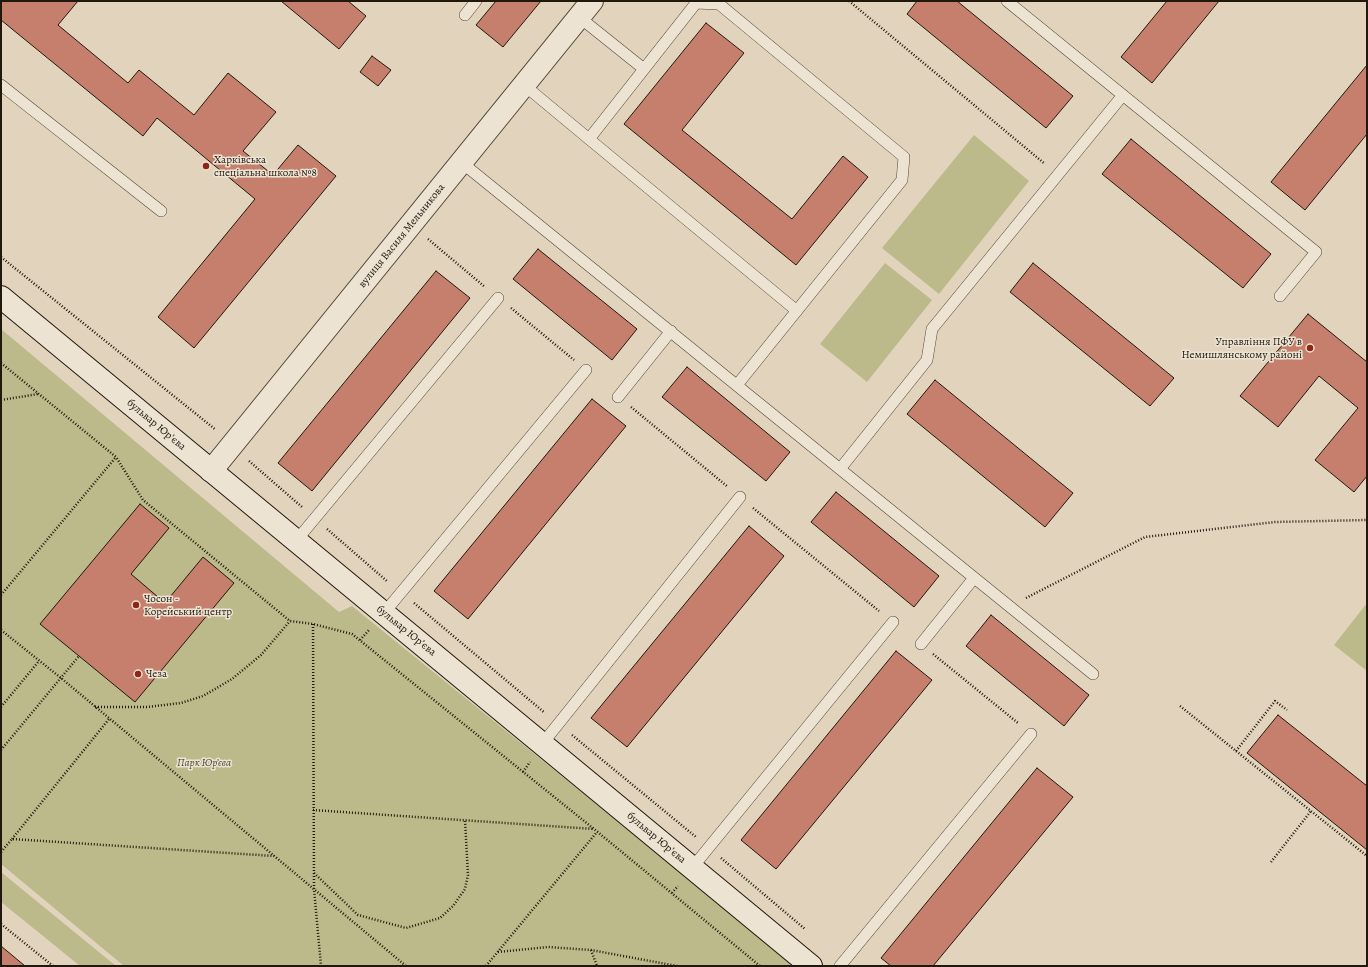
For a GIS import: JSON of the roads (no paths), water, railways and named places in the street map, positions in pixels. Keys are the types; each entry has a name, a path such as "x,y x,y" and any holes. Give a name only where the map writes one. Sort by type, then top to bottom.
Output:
{"street":[{"name":"вулиця Василя Мельникова","path":"211,471 586,9"},
{"name":"бульвар Юрʼєва","path":"1,297 811,966"}],"lane":[{"path":"465,14 476,1"},
{"path":"1008,1 1316,252 1280,296"},
{"path":"589,139 696,3 719,4 904,157 902,180 738,386"},
{"path":"586,9 644,69"},
{"path":"1,84 161,211"},
{"path":"524,85 797,311"},
{"path":"840,469 927,360 932,329 1122,95"},
{"path":"461,162 1093,674"},
{"path":"296,541 498,298"},
{"path":"618,396 671,331"},
{"path":"384,613 586,370"},
{"path":"542,743 740,497"},
{"path":"921,644 974,578"},
{"path":"692,868 892,622"},
{"path":"840,966 1031,734"}],"place":[{"name":"Харківська спеціальна школа №8","path":"206,166"},
{"name":"Управління ПФУ в Немишлянському районі","path":"1310,348"},
{"name":"Чосон - Корейський центр","path":"136,605"},
{"name":"Чеза","path":"138,674"}],"park label":[{"name":"Парк Юр’єва","path":"204,763"}]}
